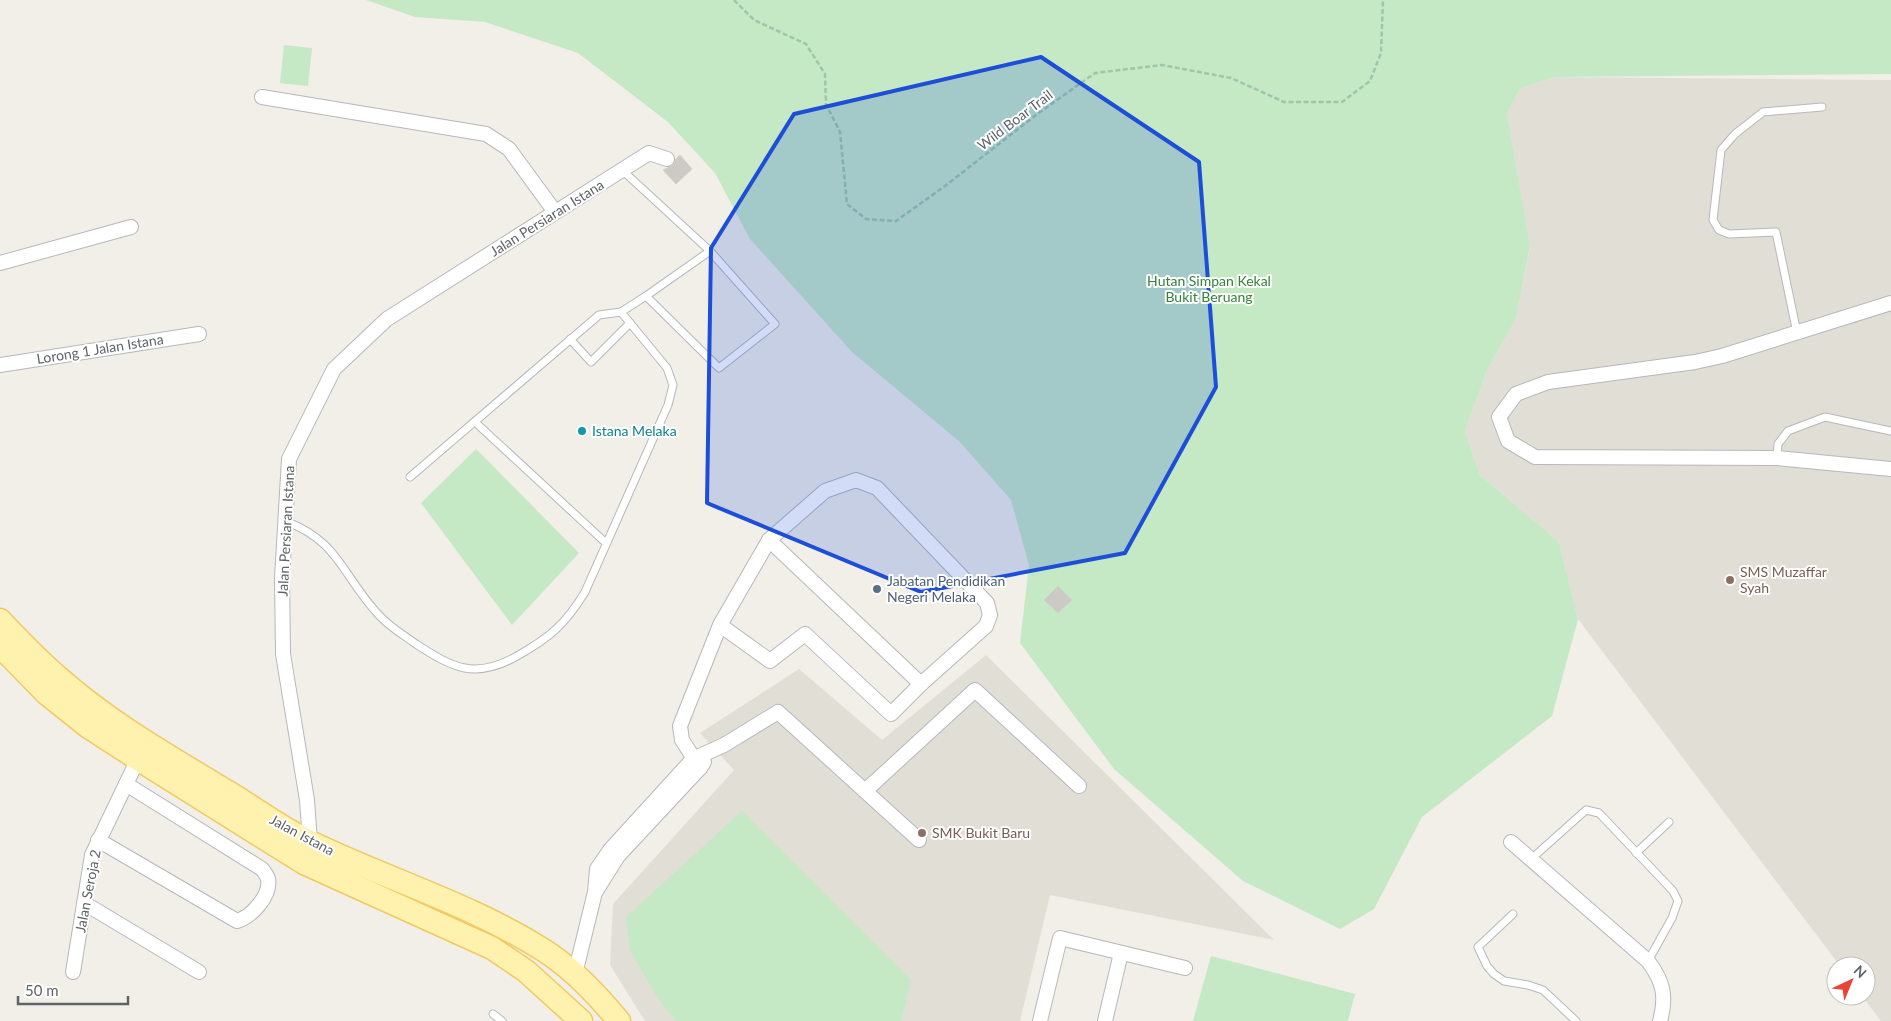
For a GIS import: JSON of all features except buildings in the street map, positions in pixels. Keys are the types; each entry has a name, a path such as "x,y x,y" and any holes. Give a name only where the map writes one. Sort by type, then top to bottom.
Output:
{"main road":[{"name":"Jalan Istana","path":"0,620 47,667 93,705 307,853 502,926 546,952 575,974 599,997 619,1021"},
{"name":"Jalan Istana","path":"0,646 47,694 87,726 138,759 307,853 457,932 492,948 526,971 581,1021"},
{"path":"457,932 496,942 556,976 563,978 575,974 573,986 576,998 598,1021"}],"street":[{"path":"262,97 486,134 508,149 555,212"},
{"name":"Jalan Persiaran Istana","path":"307,853 307,800 283,654 282,578 285,521 289,459 334,369 387,319 555,212 649,154 667,158"},
{"path":"0,263 131,227"},
{"path":"1891,303 1722,356 1695,362 1548,382 1516,394 1499,417 1508,441 1535,457 1778,458 1891,469"},
{"name":"Lorong 1 Jalan Istana","path":"0,365 199,334"},
{"path":"696,764 682,740 680,726 720,624 769,540 825,491 856,480 877,488 987,603 990,615 986,626 921,684 891,714 806,634 770,661 720,624"},
{"path":"769,540 921,684"},
{"path":"865,791 975,690 1079,786"},
{"path":"575,974 595,892 618,856 696,764 709,752 778,712 919,840"},
{"name":"Jalan Seroja 2","path":"73,972 92,855 138,759"},
{"path":"98,840 237,921 244,919 260,903 267,889 268,881 262,869 126,784"},
{"path":"1511,842 1648,961 1659,977 1663,994 1660,1021"},
{"path":"84,903 199,972"},
{"path":"1040,1021 1060,938 1185,968"},
{"path":"1105,1021 1121,953"}],"lane":[{"path":"1797,333 1776,232 1728,234 1719,230 1713,220 1721,150 1735,134 1763,112 1822,107"},
{"path":"622,170 710,251 775,324 719,368 646,296"},
{"path":"410,477 600,315 621,312 710,251"},
{"path":"285,521 301,527 316,536 331,550 376,612 390,627 436,657 454,666 474,670 492,668 509,661 544,641 574,610 585,592 668,405 673,385 667,368 621,312"},
{"path":"570,340 592,362 630,323"},
{"path":"1778,458 1778,444 1788,430 1825,417 1891,431"},
{"path":"475,422 606,543"},
{"path":"1530,860 1586,810 1599,813 1673,891 1678,901 1672,918 1648,961"},
{"path":"1636,853 1669,822"},
{"path":"1513,914 1478,947 1487,966 1494,974 1504,980 1543,990 1576,1021"},
{"path":"493,1014 502,1021"}],"path":[{"name":"Wild Boar Trail","path":"734,0 754,20 806,44 825,74 826,104 840,132 847,204 866,219 896,221 945,186 1036,115 1095,73 1162,65 1231,78 1284,102 1342,102 1370,81 1381,53 1383,0"}],"highlighted area":[{"path":"1041,57 1199,162 1216,387 1125,553 921,592 707,503 711,248 794,114"}],"shaded area":[{"name":"SMS Muzaffar Syah","path":"1554,77 1891,80 1891,1021 1881,1021 1870,1006 1876,1006 1876,956 1832,956 1578,619 1559,542 1480,475 1465,431 1488,368 1516,319 1530,247 1507,113 1520,89"},
{"name":"SMK Bukit Baru","path":"986,655 1274,940 1050,895 1020,1021 645,1021 610,965 613,904 734,770 700,733 799,669 882,740"}],"green space":[{"name":"Hutan Simpan Kekal Bukit Beruang","path":"366,0 1891,0 1891,74 1554,77 1520,89 1507,113 1530,246 1516,319 1488,368 1465,431 1480,475 1559,542 1578,619 1552,716 1422,817 1374,909 1340,929 1243,881 1114,769 1020,643 1029,565 1011,500 960,442 852,352 750,239 715,173 668,122 578,53 485,22 415,17"},
{"path":"284,45 312,48 308,86 280,83"},
{"path":"476,449 579,553 512,625 421,503"},
{"path":"742,811 911,980 901,1021 676,1021 658,999 630,950 626,917"},
{"path":"1211,956 1355,994 1348,1021 1193,1021"}],"place":[{"name":"Istana Melaka","path":"582,431"},
{"name":"SMS Muzaffar Syah","path":"1730,580"},
{"name":"Jabatan Pendidikan Negeri Melaka","path":"877,589"},
{"name":"SMK Bukit Baru","path":"922,833"}]}
